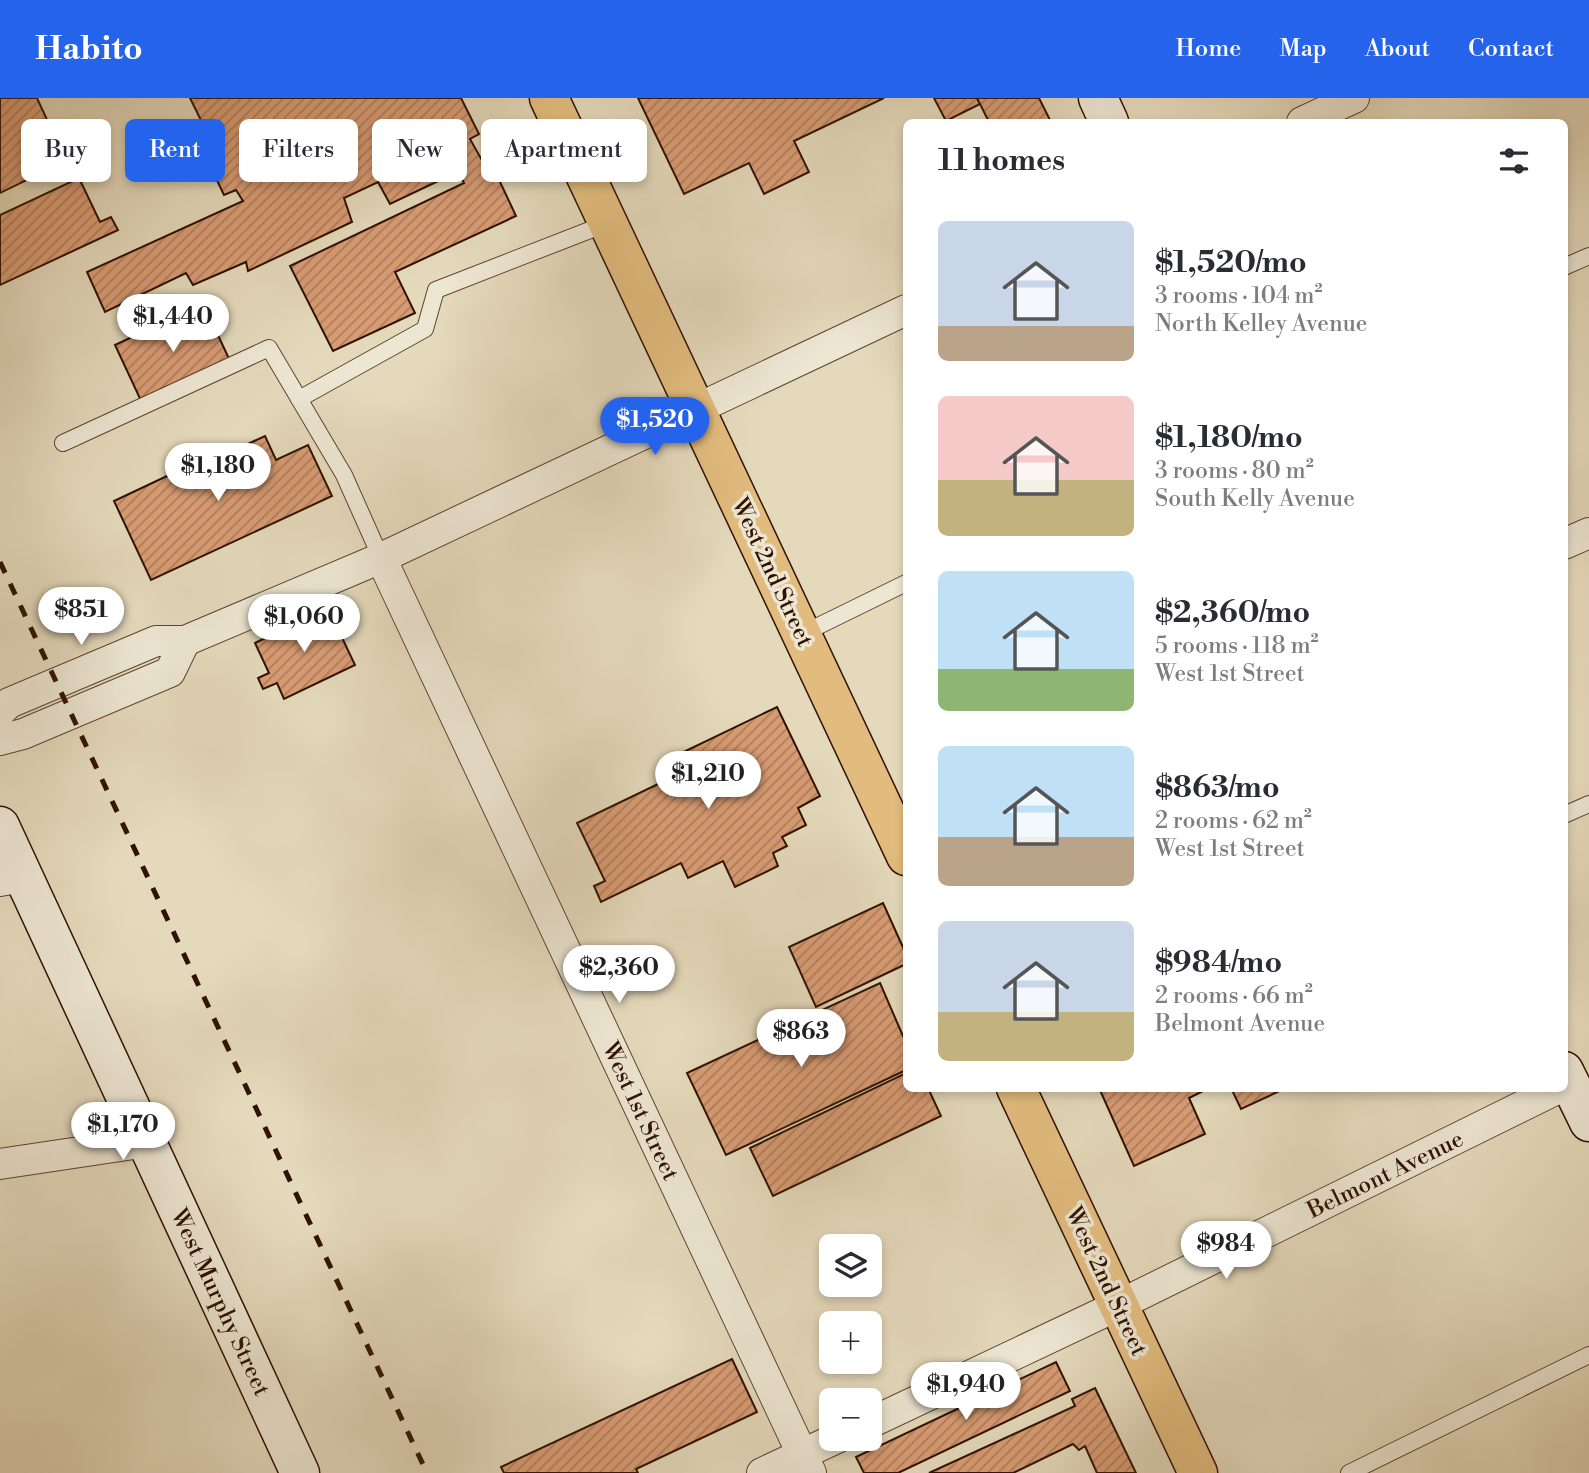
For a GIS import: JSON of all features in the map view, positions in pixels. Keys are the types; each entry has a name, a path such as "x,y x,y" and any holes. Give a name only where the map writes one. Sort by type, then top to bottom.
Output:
{"main road":[{"name":"West 2nd Street","path":"549,98 903,849"},
{"name":"West 2nd Street","path":"1018,1092 1198,1473"}],"street":[{"path":"1098,98 1108,119"},
{"path":"1308,119 1354,98"},
{"path":"0,712 9,704 156,641 185,641 382,558 903,311"},
{"path":"1568,542 1589,533"},
{"name":"West 1st Street","path":"382,558 806,1464"},
{"path":"0,740 23,734 170,672 185,641"},
{"name":"West Murphy Street","path":"0,826 12,879 147,1142 300,1473"},
{"path":"1569,1080 1589,1122"},
{"name":"Belmont Avenue","path":"882,1417 1119,1305 1545,1092"},
{"path":"0,1164 147,1142"},
{"path":"762,1473 806,1464 822,1451"}],"lane":[{"path":"299,399 425,329 436,290 608,223"},
{"path":"1568,266 1589,256"},
{"path":"63,443 269,348 344,475 382,558"},
{"path":"802,634 903,584"},
{"path":"1568,813 1589,804"},
{"path":"1349,1473 1589,1354"}],"building":[{"path":"0,98 37,98 47,119 21,119 23,182 0,193"},
{"path":"190,98 461,98 479,134 470,139 481,159 481,182 500,182 516,216 395,272 415,313 333,351 290,266 467,182 467,119 372,119 372,182 378,182 344,198 352,222 248,271 246,262 193,285 186,273 105,312 87,272 243,201 236,190 224,195 218,182 225,182 225,119 200,119"},
{"path":"638,98 884,98 794,141 809,172 764,194 749,163 684,194"},
{"path":"934,98 977,98 980,104 945,119"},
{"path":"977,98 1039,98 1050,119 988,119"},
{"path":"70,182 81,182 100,222 111,217 118,230 0,285 0,215"},
{"path":"378,182 436,182 390,204"},
{"path":"203,303 231,363 143,405 115,345"},
{"path":"265,436 276,460 308,445 332,496 151,580 114,501 203,459 204,464"},
{"path":"328,608 355,665 284,699 277,683 263,689 258,678 269,673 255,643"},
{"path":"777,707 820,796 798,808 806,825 782,837 787,846 773,853 778,866 735,887 723,861 688,878 681,863 601,902 594,886 605,881 577,823 679,774 671,758"},
{"path":"883,903 903,947 903,965 816,1007 789,947"},
{"path":"880,983 903,1036 903,1071 726,1155 687,1073"},
{"path":"903,1074 903,1092 930,1092 941,1116 773,1196 750,1148"},
{"path":"1101,1092 1201,1092 1189,1098 1205,1134 1134,1166"},
{"path":"1233,1092 1277,1092 1241,1109"},
{"path":"732,1359 757,1412 636,1469 638,1473 504,1473 501,1467"},
{"path":"1056,1362 1070,1391 898,1473 864,1473 856,1457 869,1451 882,1451 882,1445"},
{"path":"1095,1388 1136,1473 1097,1473 1085,1446 1079,1450 1073,1444 1013,1473 929,1473 1075,1406 1072,1399"}],"railway":[{"path":"0,562 427,1473"}]}
